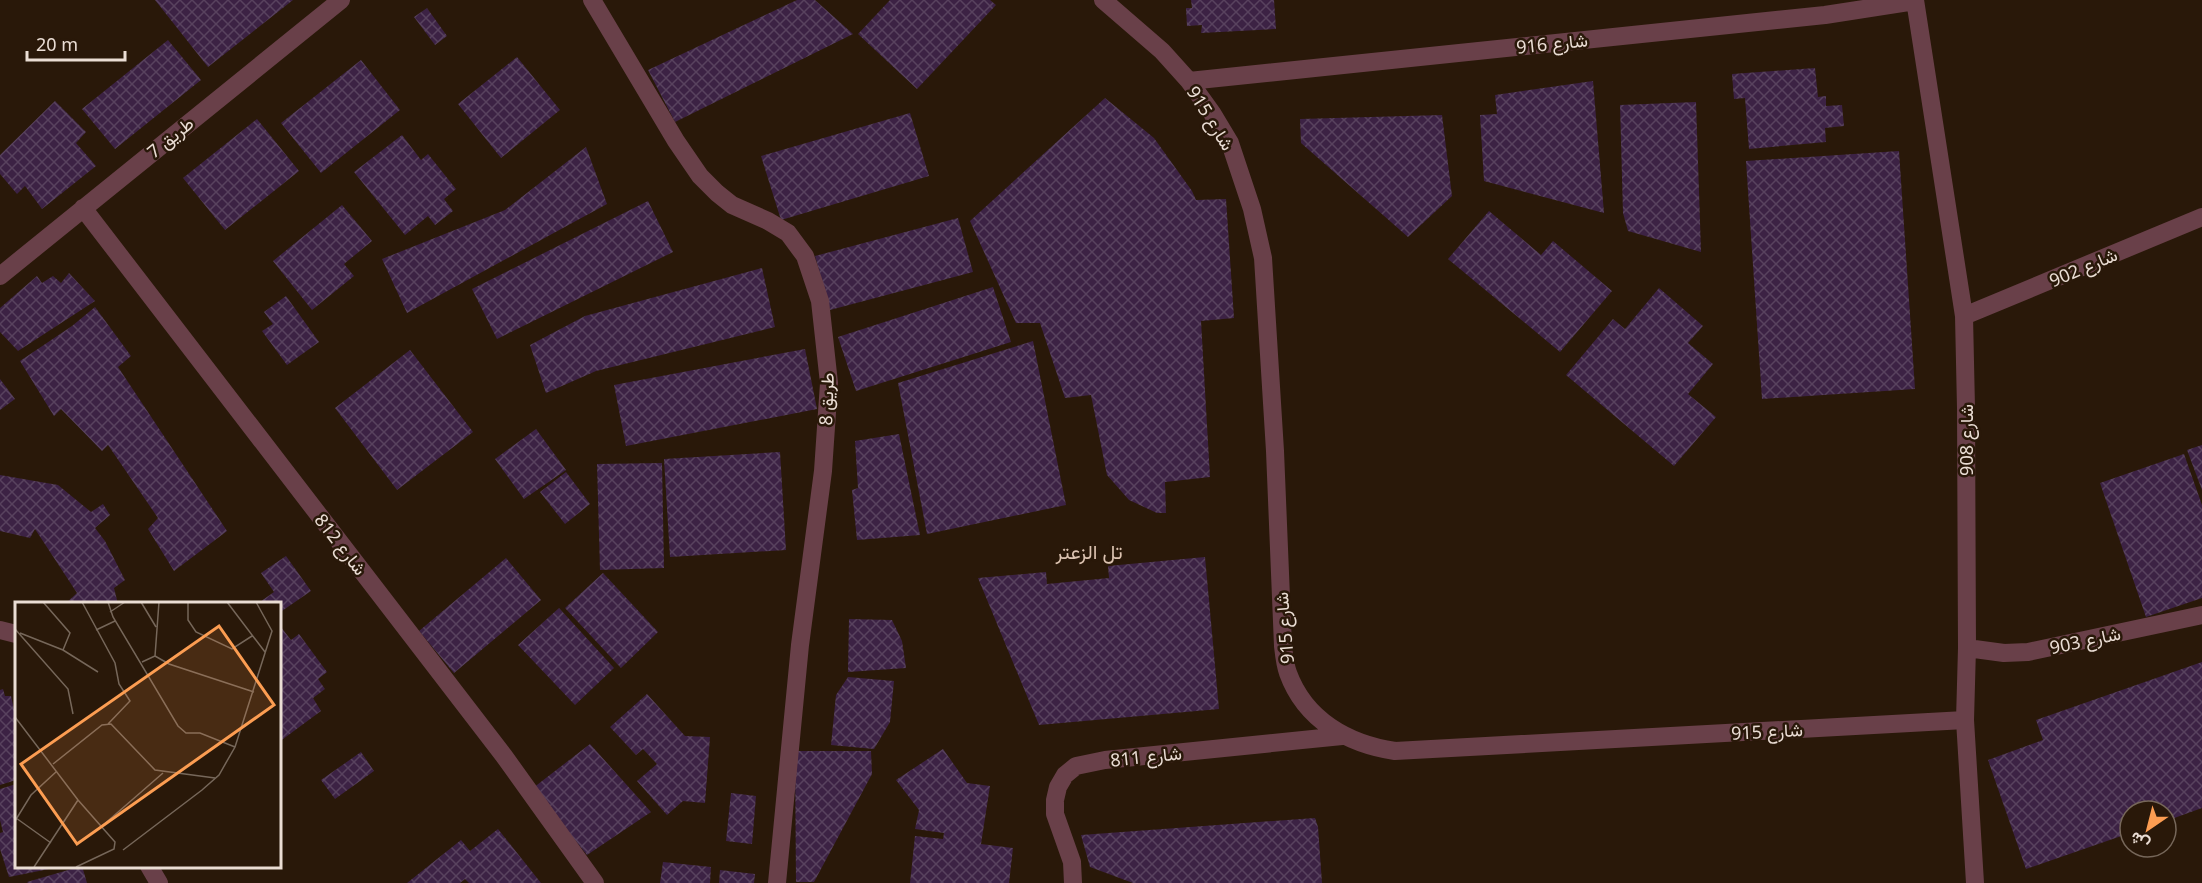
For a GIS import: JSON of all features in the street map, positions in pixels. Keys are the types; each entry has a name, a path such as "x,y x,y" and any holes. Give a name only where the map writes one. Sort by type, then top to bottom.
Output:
{"street":[{"name":"7 طريق","path":"0,276 341,0"},
{"name":"طريق 8","path":"592,0 676,141 700,176 732,205 788,233 805,256 820,302 829,383 823,471 800,645 777,883"},
{"name":"شارع 915","path":"1103,0 1162,51 1189,81 1212,113 1230,143 1252,209 1263,258 1275,451 1283,646 1287,672 1299,696 1320,720 1342,736 1371,748 1395,752 1965,720"},
{"name":"شارع 916","path":"1189,81 1825,15 1915,0"},
{"name":"شارع 908","path":"1915,0 1964,316 1967,648 1965,720 1975,883"},
{"name":"شارع 812","path":"82,208 504,756 595,883"},
{"name":"شارع 902","path":"1964,316 2202,218"},
{"name":"شارع 903","path":"1967,648 2004,653 2028,652 2202,615"},
{"path":"0,630 15,634"},
{"name":"شارع 811","path":"1073,883 1072,862 1055,814 1055,800 1058,787 1065,775 1076,766 1104,760 1342,736"},
{"path":"150,868 159,883"}],"building":[{"path":"155,0 293,0 208,67"},
{"path":"797,0 815,0 853,34 675,122 648,70"},
{"path":"890,0 990,0 996,5 917,89 858,34"},
{"path":"1191,0 1274,0 1276,29 1201,33 1202,25 1187,26 1186,8 1192,8"},
{"path":"427,8 447,36 435,45 414,17"},
{"path":"168,40 201,80 115,149 82,109"},
{"path":"517,57 560,110 501,158 458,104"},
{"path":"361,60 400,110 321,173 281,123"},
{"path":"1815,68 1818,97 1826,96 1826,106 1842,105 1844,126 1825,128 1826,142 1749,149 1745,98 1734,99 1732,74"},
{"path":"1593,81 1604,213 1484,181 1480,115 1497,114 1495,95"},
{"path":"1105,98 1154,138 1196,200 1226,199 1234,318 1201,321 1210,477 1165,482 1166,513 1157,513 1129,500 1107,475 1091,395 1065,398 1040,323 1016,323 970,221"},
{"path":"55,101 86,132 76,143 96,166 42,209 25,186 17,194 0,174 0,155"},
{"path":"1696,102 1701,252 1628,231 1623,213 1620,105"},
{"path":"910,113 929,176 781,220 761,156"},
{"path":"1442,115 1452,196 1408,237 1301,143 1300,119"},
{"path":"257,119 299,171 225,230 183,178"},
{"path":"402,135 421,160 428,154 456,189 444,199 453,211 435,225 428,216 405,235 354,172"},
{"path":"586,147 607,204 407,313 382,259 505,210"},
{"path":"1899,151 1915,389 1762,399 1746,161"},
{"path":"648,201 673,252 497,339 472,289"},
{"path":"342,205 372,241 344,264 354,276 312,310 273,261"},
{"path":"1489,211 1541,255 1553,241 1612,291 1560,352 1448,259"},
{"path":"958,218 973,272 830,310 815,256"},
{"path":"762,268 775,327 596,371 546,393 530,345 585,316"},
{"path":"69,273 95,301 18,351 0,332 0,308 37,276 42,283 53,276 61,283"},
{"path":"993,287 1011,342 856,391 838,337"},
{"path":"1659,288 1703,326 1688,343 1713,364 1688,394 1716,417 1674,466 1566,375 1613,319 1625,329"},
{"path":"286,296 319,342 287,365 262,331 273,324 264,312"},
{"path":"95,307 131,356 118,367 227,531 174,571 148,529 158,518 108,445 102,451 61,409 54,416 20,361 72,326"},
{"path":"1033,341 1066,505 927,534 898,383"},
{"path":"805,349 817,409 626,446 614,385"},
{"path":"410,350 473,432 397,490 335,408"},
{"path":"0,379 15,399 0,410"},
{"path":"536,429 566,470 524,499 495,459"},
{"path":"899,434 920,535 857,540 852,490 858,488 855,441"},
{"path":"2202,445 2202,490 2187,450"},
{"path":"780,452 786,550 670,557 664,459"},
{"path":"2184,454 2202,505 2202,598 2146,617 2100,483"},
{"path":"662,463 664,568 600,570 597,464"},
{"path":"566,472 590,504 565,524 540,492"},
{"path":"0,475 58,485 91,512 103,504 110,515 95,528 105,541 125,580 114,588 118,602 67,602 77,593 35,529 30,538 0,531"},
{"path":"286,556 311,591 280,612 280,602 260,602 274,592 261,573"},
{"path":"1205,557 1219,709 1039,725 978,578 1046,572 1047,584 1109,578 1108,566"},
{"path":"506,558 541,600 454,673 419,631"},
{"path":"603,573 658,632 621,668 565,608"},
{"path":"559,608 614,668 575,705 518,645"},
{"path":"849,619 892,620 902,641 906,668 848,672"},
{"path":"280,628 291,640 299,634 327,672 318,679 325,689 313,698 321,711 280,741"},
{"path":"2202,662 2202,808 2178,817 2178,799 2118,799 2118,837 2026,869 1988,760 2043,740 2036,720"},
{"path":"848,677 894,681 890,722 874,749 831,745 836,695"},
{"path":"3,689 5,696 11,696 15,714 15,780 0,785 0,690"},
{"path":"647,694 685,736 710,737 705,803 683,801 667,815 637,781 657,764 643,749 636,755 610,727"},
{"path":"590,744 651,812 587,855 533,788"},
{"path":"943,749 967,783 990,786 981,844 1013,848 1009,883 910,883 915,836 943,839 944,833 915,829 919,810 896,780"},
{"path":"795,751 871,751 872,774 814,882 796,882"},
{"path":"361,752 374,771 335,799 321,780"},
{"path":"15,784 15,868 54,868 9,877 0,849 0,833 3,832 0,820 0,789"},
{"path":"731,793 756,796 752,844 726,841"},
{"path":"1315,818 1318,827 1322,883 1133,883 1090,867 1081,835"},
{"path":"498,829 541,883 469,883 465,879 460,883 407,883 461,840 470,851"},
{"path":"663,862 711,867 710,883 660,883"},
{"path":"75,868 83,868 87,883 28,883"},
{"path":"720,870 755,874 754,883 719,883"}],"district":[{"name":"تل الزعتر","path":"1089,551"}]}
